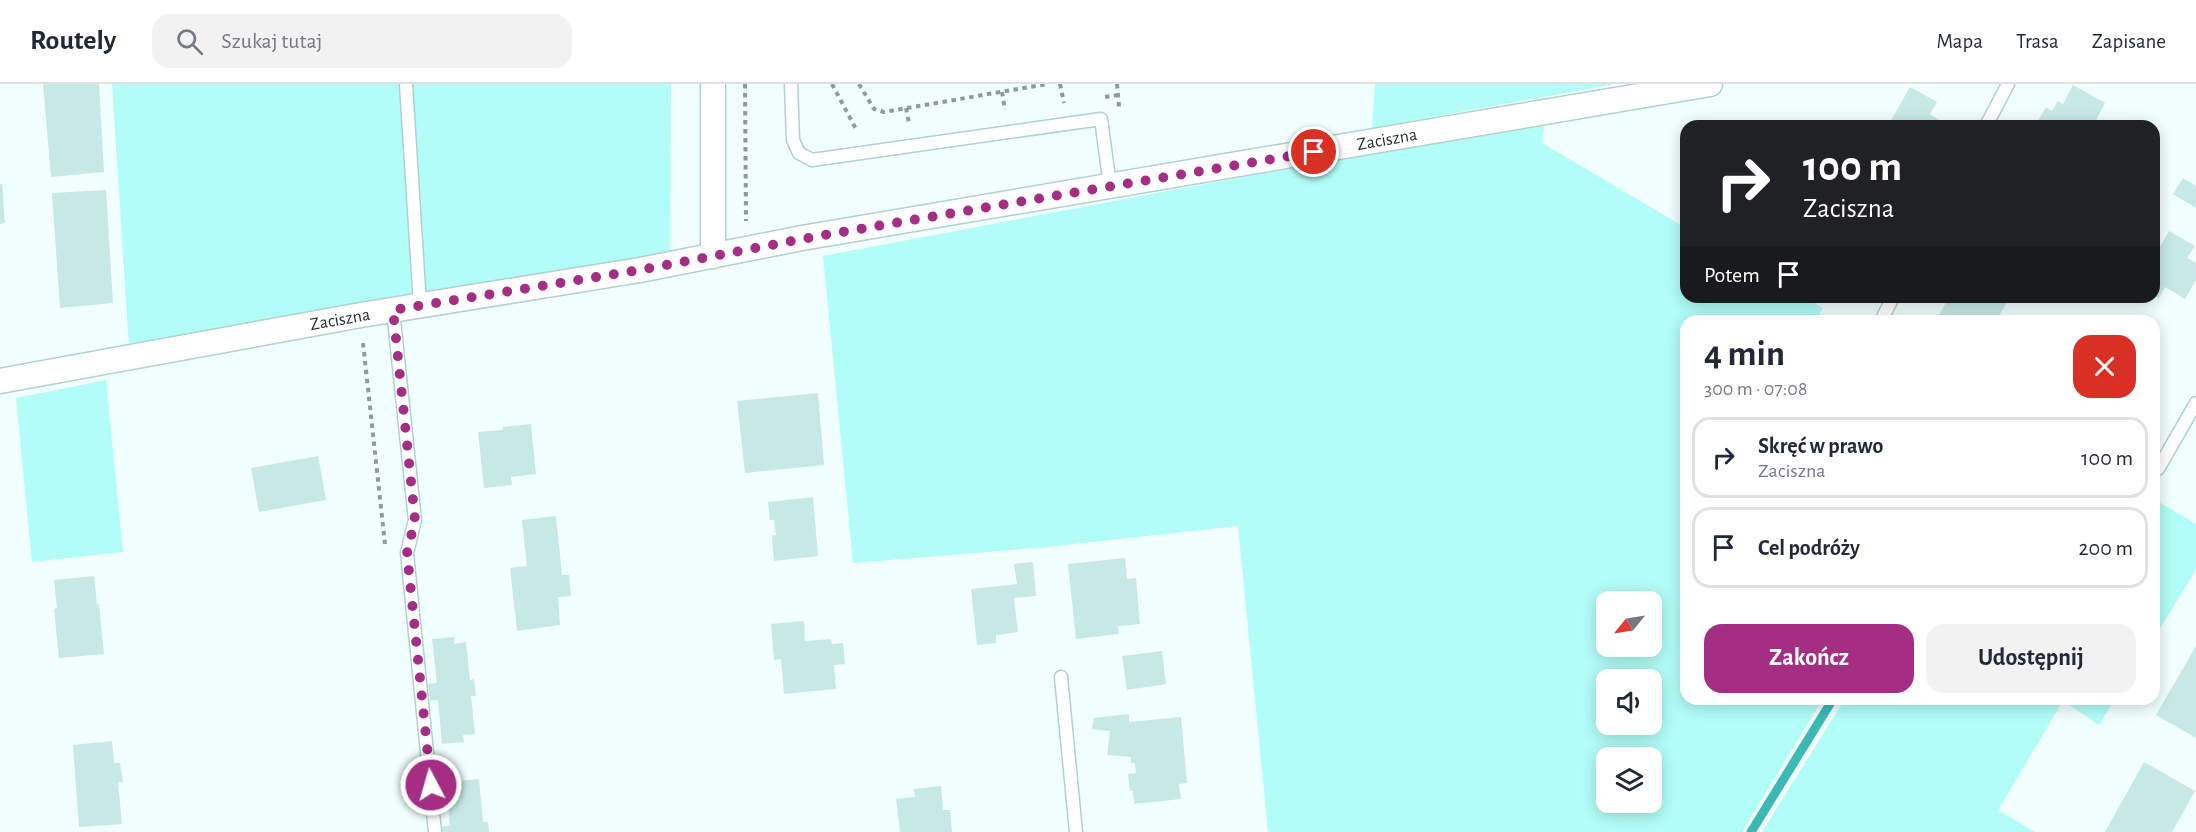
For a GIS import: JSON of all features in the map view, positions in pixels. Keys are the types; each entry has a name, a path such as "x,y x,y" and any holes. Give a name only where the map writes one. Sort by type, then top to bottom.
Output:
{"street":[{"path":"713,84 713,256"},
{"name":"Zaciszna","path":"0,381 420,305 640,270 746,249 1710,84"}],"lane":[{"path":"406,84 420,305"},
{"path":"792,84 793,140 799,153 812,160 1101,118 1110,186"},
{"path":"1989,120 2008,84"},
{"path":"393,310 415,520 407,553 435,832"},
{"path":"2160,466 2196,403"},
{"path":"1061,677 1076,832"}],"path":[{"path":"745,84 746,249"},
{"path":"859,84 874,109 884,112 1047,84"},
{"path":"1060,84 1064,104"},
{"path":"1002,92 1006,114"},
{"path":"906,108 910,130"}],"shaded area":[{"path":"112,84 671,84 670,254 129,347"},
{"path":"1375,84 1615,84 1372,128"},
{"path":"1544,124 1542,143 1680,224 1680,303 1814,303 1823,308 1819,315 1680,315 1680,705 1819,705 1742,832 1268,832 1238,526 1047,547 853,563 823,256 1205,184"},
{"path":"106,380 123,552 32,562 16,398"},
{"path":"2160,503 2196,524 2196,570 2160,628"},
{"path":"1841,705 2061,705 1998,810 2035,832 1762,832"},
{"path":"2069,705 2111,705 2099,725"}],"building":[{"path":"43,84 99,84 104,172 51,177"},
{"path":"2073,85 2105,103 2096,120 2038,120 2046,107 2052,111 2058,101 2063,104"},
{"path":"1910,87 1937,102 1930,114 1939,120 1891,120"},
{"path":"2183,178 2196,186 2196,208 2173,194"},
{"path":"0,184 2,184 5,223 0,224"},
{"path":"106,190 113,303 60,308 52,193"},
{"path":"2169,231 2195,246 2187,258 2196,263 2196,280 2185,299 2165,287 2160,296 2160,247"},
{"path":"1946,303 2006,303 2000,315 1939,315"},
{"path":"818,393 824,465 745,473 737,401"},
{"path":"531,424 536,474 511,477 512,485 484,488 478,432"},
{"path":"318,456 326,500 259,512 251,468"},
{"path":"813,497 818,556 774,561 772,536 776,535 774,520 770,520 768,502"},
{"path":"556,516 562,575 569,575 571,596 558,597 560,625 517,631 510,568 527,566 522,520"},
{"path":"1125,558 1127,579 1136,578 1140,624 1118,626 1119,634 1076,639 1068,564"},
{"path":"1033,562 1036,596 1014,598 1018,632 996,635 996,643 977,645 971,589 1017,584 1014,564"},
{"path":"94,576 104,654 59,658 54,609 57,608 54,580"},
{"path":"804,621 805,641 831,639 832,644 843,643 845,664 834,665 836,689 784,694 781,659 774,660 771,624"},
{"path":"454,637 454,644 466,642 470,680 474,679 476,696 471,696 475,734 463,735 464,742 442,744 438,700 430,700 428,684 437,683 432,639"},
{"path":"2196,646 2196,738 2156,715"},
{"path":"1162,651 1166,684 1127,690 1122,656"},
{"path":"1129,714 1129,722 1181,717 1187,783 1179,784 1181,799 1134,804 1128,774 1136,773 1135,763 1131,763 1131,757 1107,755 1110,731 1092,729 1094,718"},
{"path":"112,741 114,763 120,763 123,782 118,782 122,824 79,827 73,745"},
{"path":"2144,762 2195,791 2172,832 2105,832"},
{"path":"479,779 483,822 488,822 489,832 442,832 442,827 450,825 446,782"},
{"path":"941,786 943,810 950,810 952,832 900,832 896,799 915,797 914,789"}],"waterway":[{"path":"1751,832 1829,705"}],"route":[{"path":"431,785 407,553 415,520 393,310 640,270 783,242 1314,152"}]}
